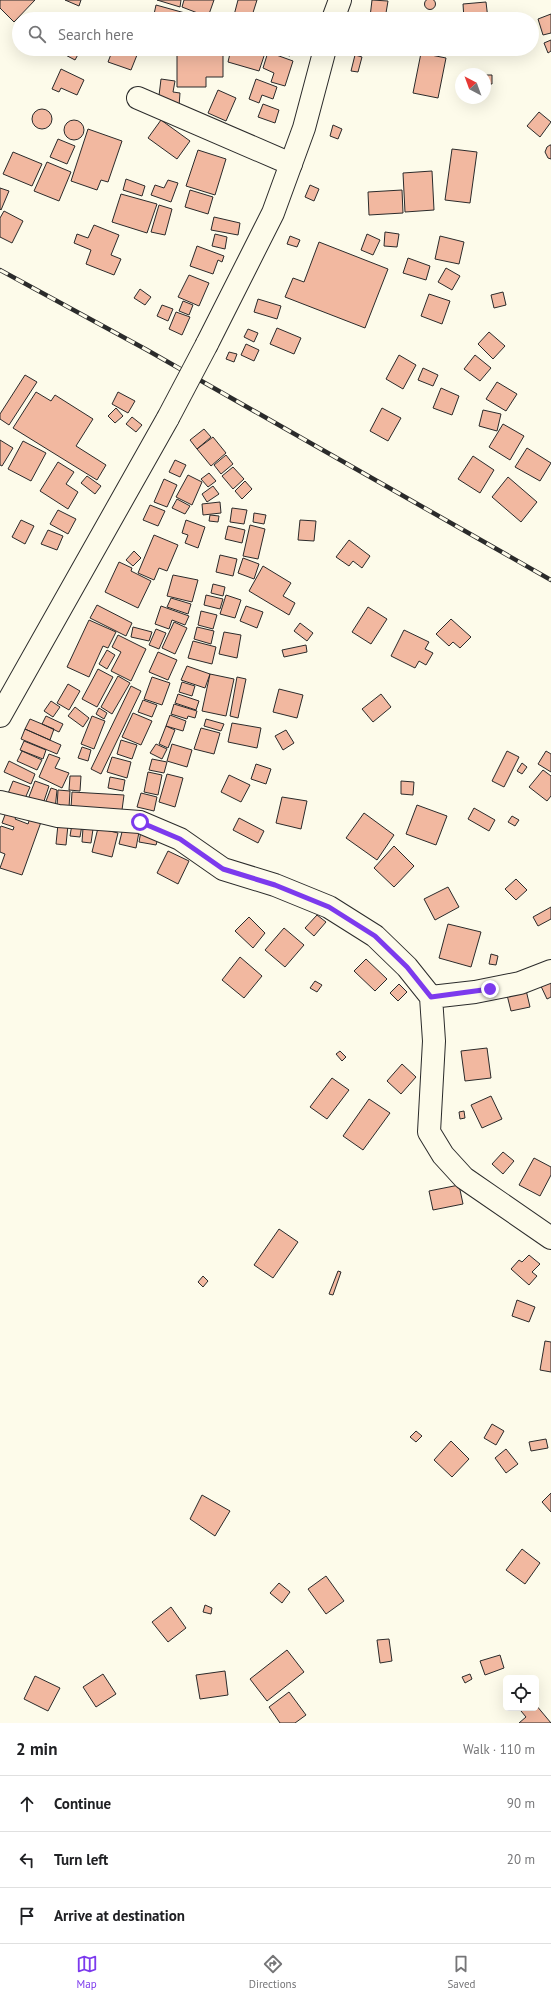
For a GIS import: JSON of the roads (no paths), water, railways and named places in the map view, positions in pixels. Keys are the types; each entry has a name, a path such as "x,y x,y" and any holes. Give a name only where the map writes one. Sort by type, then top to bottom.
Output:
{"main road":[{"path":"333,12 334,0"},
{"path":"336,12 340,0"},
{"path":"0,716 168,418 273,213 304,128 323,56"},
{"path":"138,98 291,164"},
{"path":"0,802 58,816 140,822 180,839 223,869 275,885 329,907 375,936 407,967 431,997 434,1040 429,1132 443,1155 464,1178 551,1238"},
{"path":"431,997 475,992 520,983 551,971"}],"railway":[{"path":"0,270 147,350 551,580"}]}
